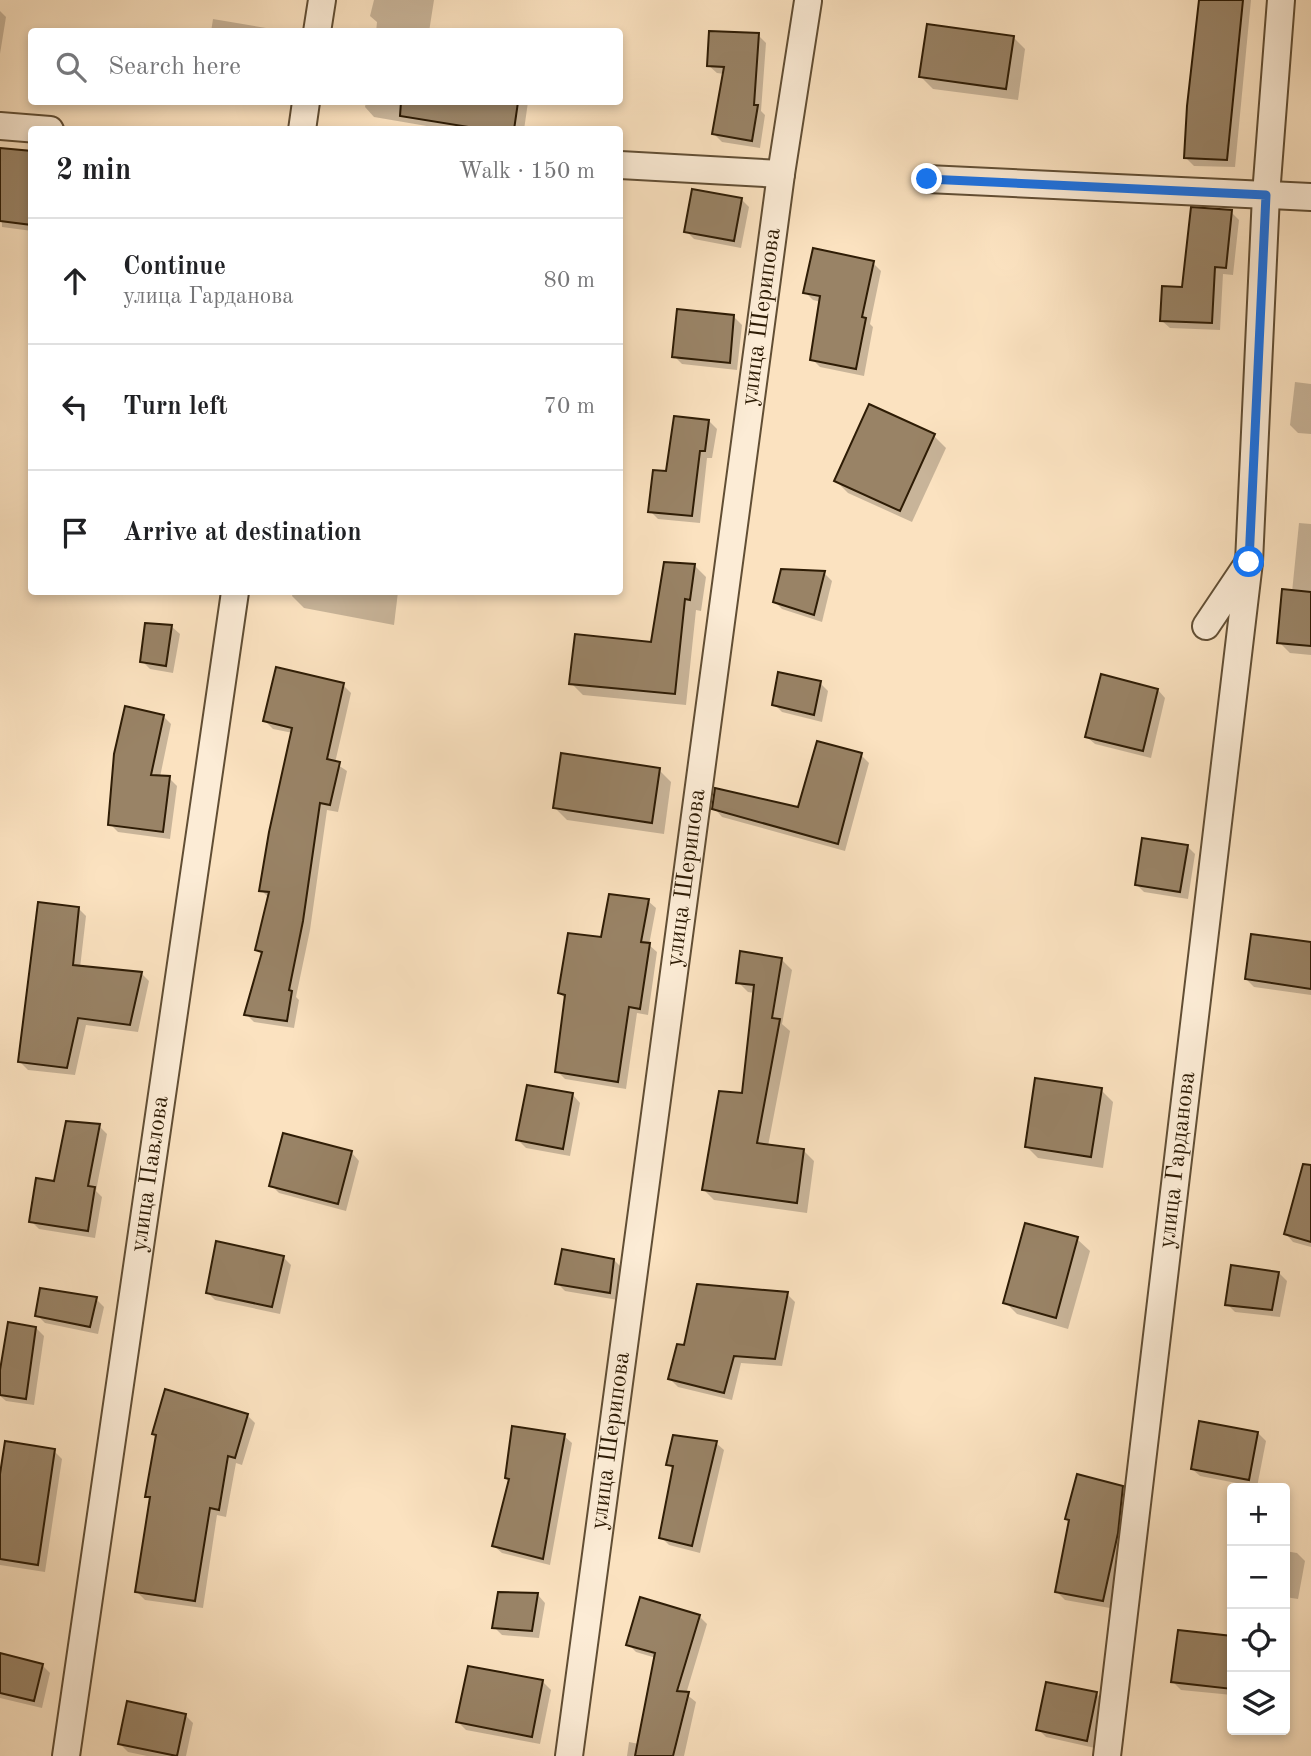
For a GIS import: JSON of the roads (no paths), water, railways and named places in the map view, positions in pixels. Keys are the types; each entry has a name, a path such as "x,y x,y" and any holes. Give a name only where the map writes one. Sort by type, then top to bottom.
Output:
{"street":[{"path":"318,28 322,0"},
{"name":"улица Гарданова","path":"1107,1756 1249,562 1266,195 1281,0"},
{"name":"улица Шерипова","path":"569,1756 781,174 808,1"},
{"path":"303,126 306,105"},
{"path":"0,126 28,128"},
{"path":"623,165 781,174"},
{"path":"927,179 1311,197"},
{"path":"1206,626 1249,562"},
{"name":"улица Павлова","path":"66,1756 235,595"}]}
